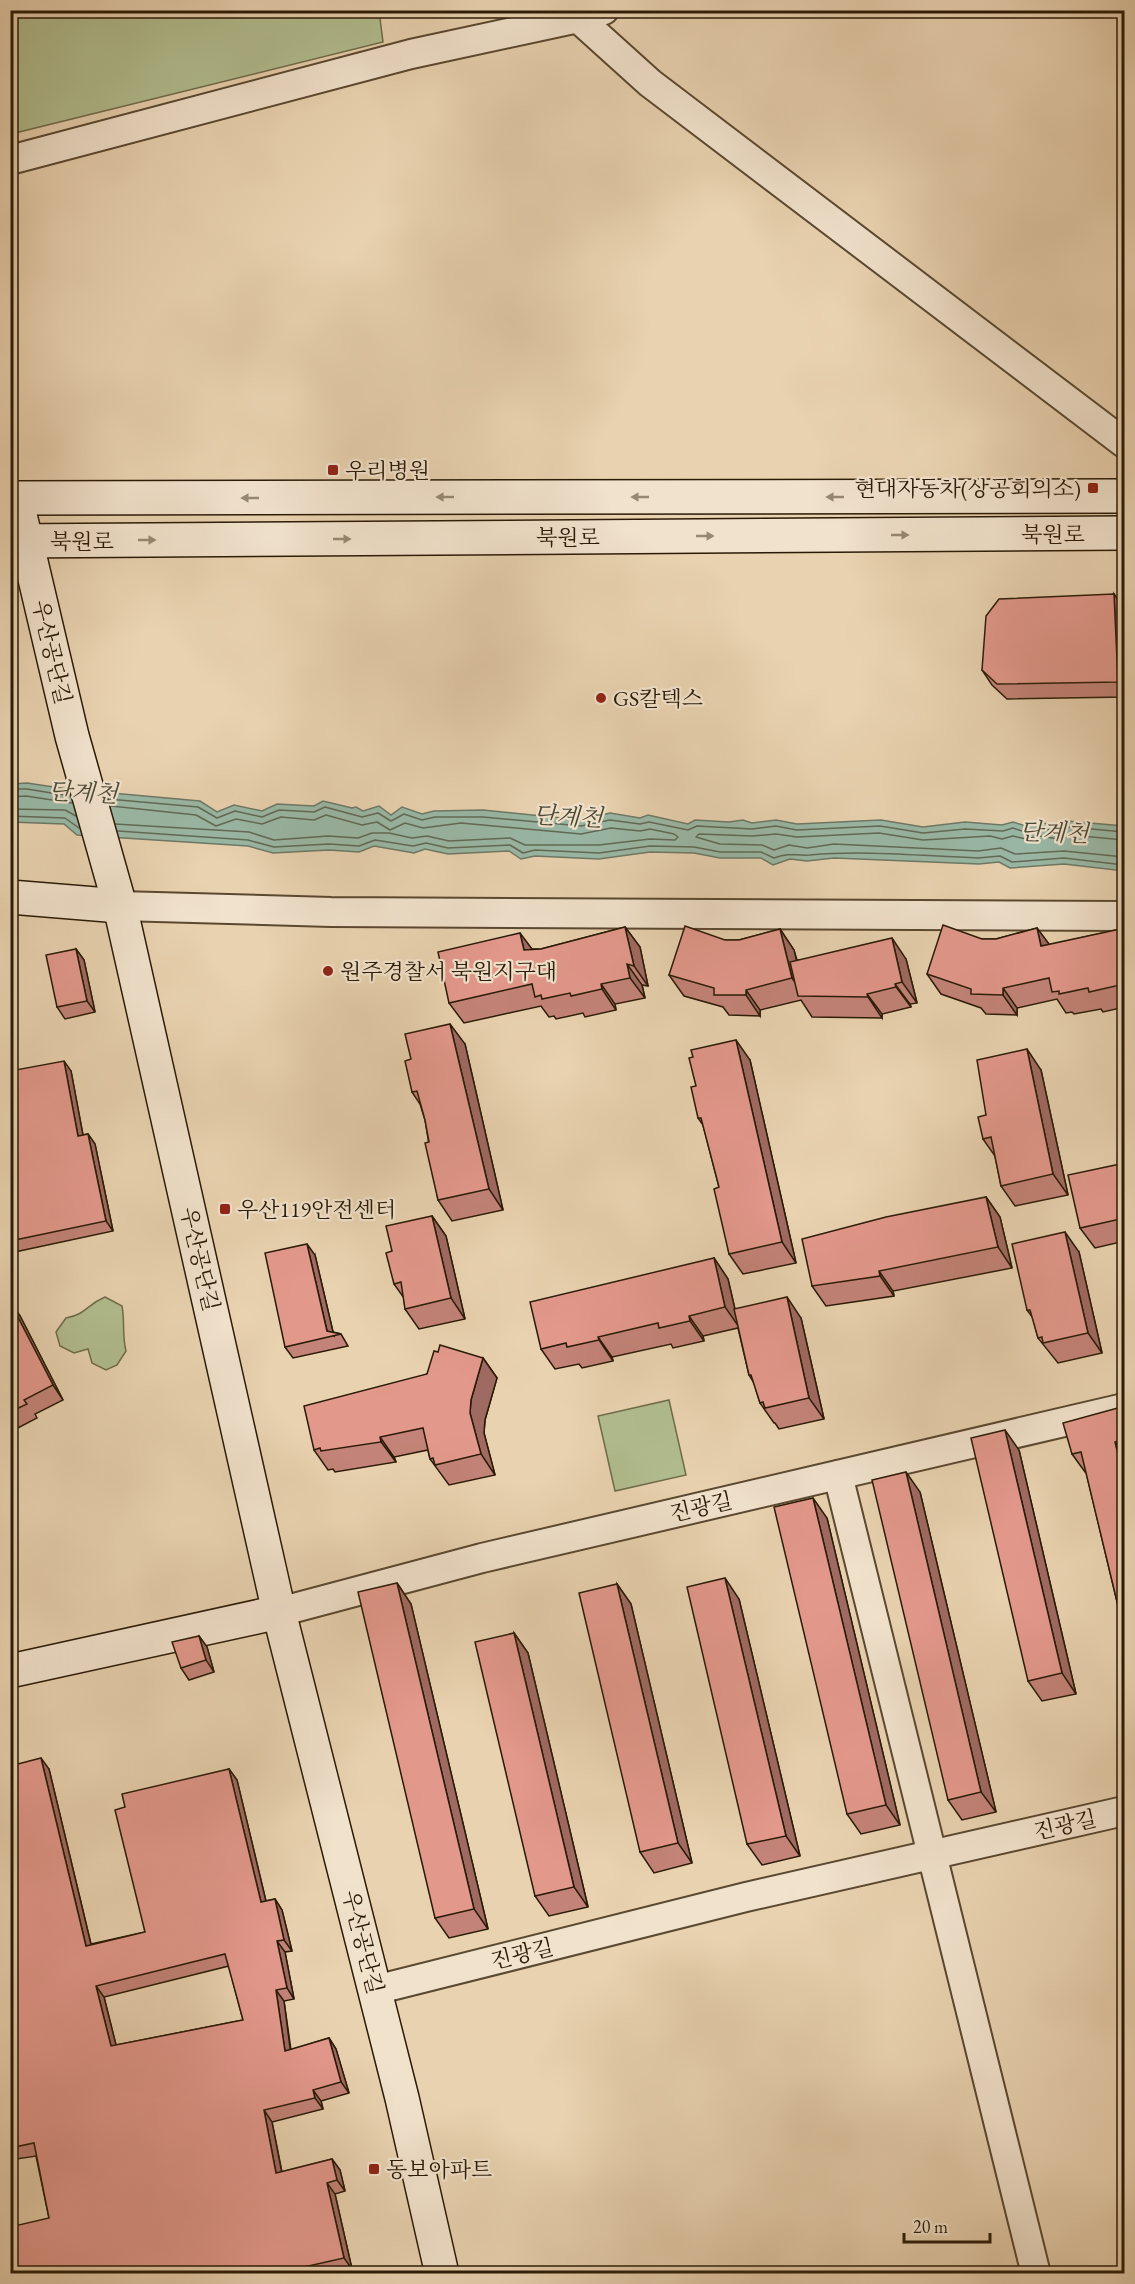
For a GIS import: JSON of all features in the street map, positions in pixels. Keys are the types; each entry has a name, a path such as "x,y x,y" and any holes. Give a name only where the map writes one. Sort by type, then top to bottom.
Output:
{"street":[{"path":"10,160 411,54 591,14 650,83 1125,443"},
{"name":"북원로","path":"13,498 1125,496"},
{"name":"우산공단길","path":"13,498 18,541 120,906 279,1612 375,1990 442,2274"},
{"name":"북원로","path":"18,541 1125,534"},
{"path":"10,897 120,906 342,912 1125,916"},
{"name":"진광길","path":"279,1612 482,1558 1125,1408"},
{"path":"838,1475 1036,2274"},
{"path":"10,1671 279,1612"},
{"name":"진광길","path":"375,1990 746,1897 1125,1811"}],"shaded area":[{"path":"11,10 379,11 383,42 11,134"},
{"path":"105,1297 122,1306 126,1351 117,1365 106,1370 92,1363 88,1349 74,1353 60,1346 56,1332 66,1318 83,1312"},
{"path":"669,1400 686,1475 615,1491 598,1416"}],"water":[{"name":"단계천","path":"27,783 67,789 200,801 217,812 234,805 262,811 277,804 314,806 323,801 356,807 363,811 379,806 391,815 402,807 422,814 434,811 483,810 581,820 610,813 640,818 648,815 688,824 695,820 729,822 743,820 752,823 776,820 797,824 881,820 923,827 965,822 1002,825 1013,822 1026,826 1038,822 1058,826 1067,821 1124,826 1124,871 1064,864 1010,868 999,862 979,864 834,858 807,861 790,859 773,865 761,858 720,858 694,853 650,852 599,859 535,856 521,859 509,851 448,854 425,849 414,853 374,846 359,852 329,850 273,853 248,846 77,835 64,824 11,822 11,784"}],"building":[{"path":"1114,594 1118,682 997,684 982,670 986,616 999,599"},
{"path":"943,925 982,939 996,939 1037,928 1041,946 1125,928 1125,979 1119,980 1120,985 1089,992 1088,988 1059,994 1059,991 1052,992 1049,978 1003,988 1003,995 971,994 971,989 927,974"},
{"path":"685,926 725,940 739,940 780,929 792,978 746,990 746,995 714,995 714,988 669,975"},
{"path":"625,927 634,966 627,964 630,978 601,984 602,989 571,996 570,993 542,999 541,995 535,997 532,984 449,1003 438,952 520,933 524,950 541,949"},
{"path":"892,938 902,982 895,984 896,987 867,994 868,997 798,996 790,962"},
{"path":"76,949 87,1001 57,1007 46,955"},
{"path":"450,1024 489,1189 438,1200 425,1143 429,1142 425,1120 417,1091 412,1092 405,1061 411,1059 405,1034"},
{"path":"736,1040 782,1242 729,1254 714,1189 719,1187 691,1087 696,1086 689,1058 693,1057 691,1050"},
{"path":"1027,1049 1053,1174 1001,1186 991,1137 983,1139 978,1117 986,1115 977,1060"},
{"path":"64,1061 78,1136 88,1134 106,1221 10,1241 10,1071"},
{"path":"1125,1163 1125,1218 1080,1228 1068,1175"},
{"path":"986,1197 998,1247 879,1271 880,1276 812,1286 802,1239 886,1217"},
{"path":"432,1216 451,1298 405,1309 401,1282 394,1284 386,1253 392,1251 386,1226"},
{"path":"1065,1232 1088,1333 1043,1343 1042,1337 1038,1338 1030,1310 1027,1310 1012,1244"},
{"path":"307,1244 327,1331 341,1334 285,1347 265,1253"},
{"path":"714,1258 725,1307 689,1316 690,1321 659,1328 658,1323 598,1337 599,1340 567,1347 566,1343 541,1349 530,1302"},
{"path":"787,1297 809,1398 765,1408 763,1402 760,1403 751,1375 749,1375 734,1309"},
{"path":"10,1302 53,1385 24,1400 27,1404 10,1412"},
{"path":"440,1345 483,1358 471,1400 470,1413 481,1454 435,1465 433,1458 430,1459 423,1428 380,1437 381,1442 321,1451 320,1448 314,1450 304,1406 427,1374 434,1351 438,1352"},
{"path":"1125,1406 1125,1439 1115,1442 1125,1483 1125,1635 1081,1452 1072,1454 1063,1423"},
{"path":"1005,1430 1062,1673 1028,1681 971,1438"},
{"path":"906,1472 981,1792 948,1800 872,1480"},
{"path":"813,1498 886,1805 847,1814 774,1507"},
{"path":"725,1578 786,1836 747,1844 687,1587"},
{"path":"397,1583 474,1909 435,1918 358,1592"},
{"path":"617,1584 678,1843 640,1852 579,1593"},
{"path":"514,1633 574,1887 535,1896 475,1642"},
{"path":"199,1636 206,1660 181,1668 172,1642"},
{"path":"41,1758 86,1946 145,1932 115,1810 125,1807 122,1794 229,1769 261,1902 275,1899 284,1940 277,1941 287,1988 276,1990 285,2051 329,2038 341,2082 313,2090 315,2098 264,2110 276,2173 332,2159 337,2180 327,2183 344,2258 273,2274 10,2274 10,2227 49,2218 34,2143 10,2148 10,1766","holes":["225,1954 243,2020 111,2046 96,1986"]}],"place":[{"name":"우리병원","path":"333,470"},
{"name":"현대자동차(상공회의소)","path":"1093,488"},
{"name":"GS칼텍스","path":"601,698"},
{"name":"원주경찰서 북원지구대","path":"328,971"},
{"name":"우산119안전센터","path":"225,1209"},
{"name":"동보아파트","path":"374,2169"}]}
